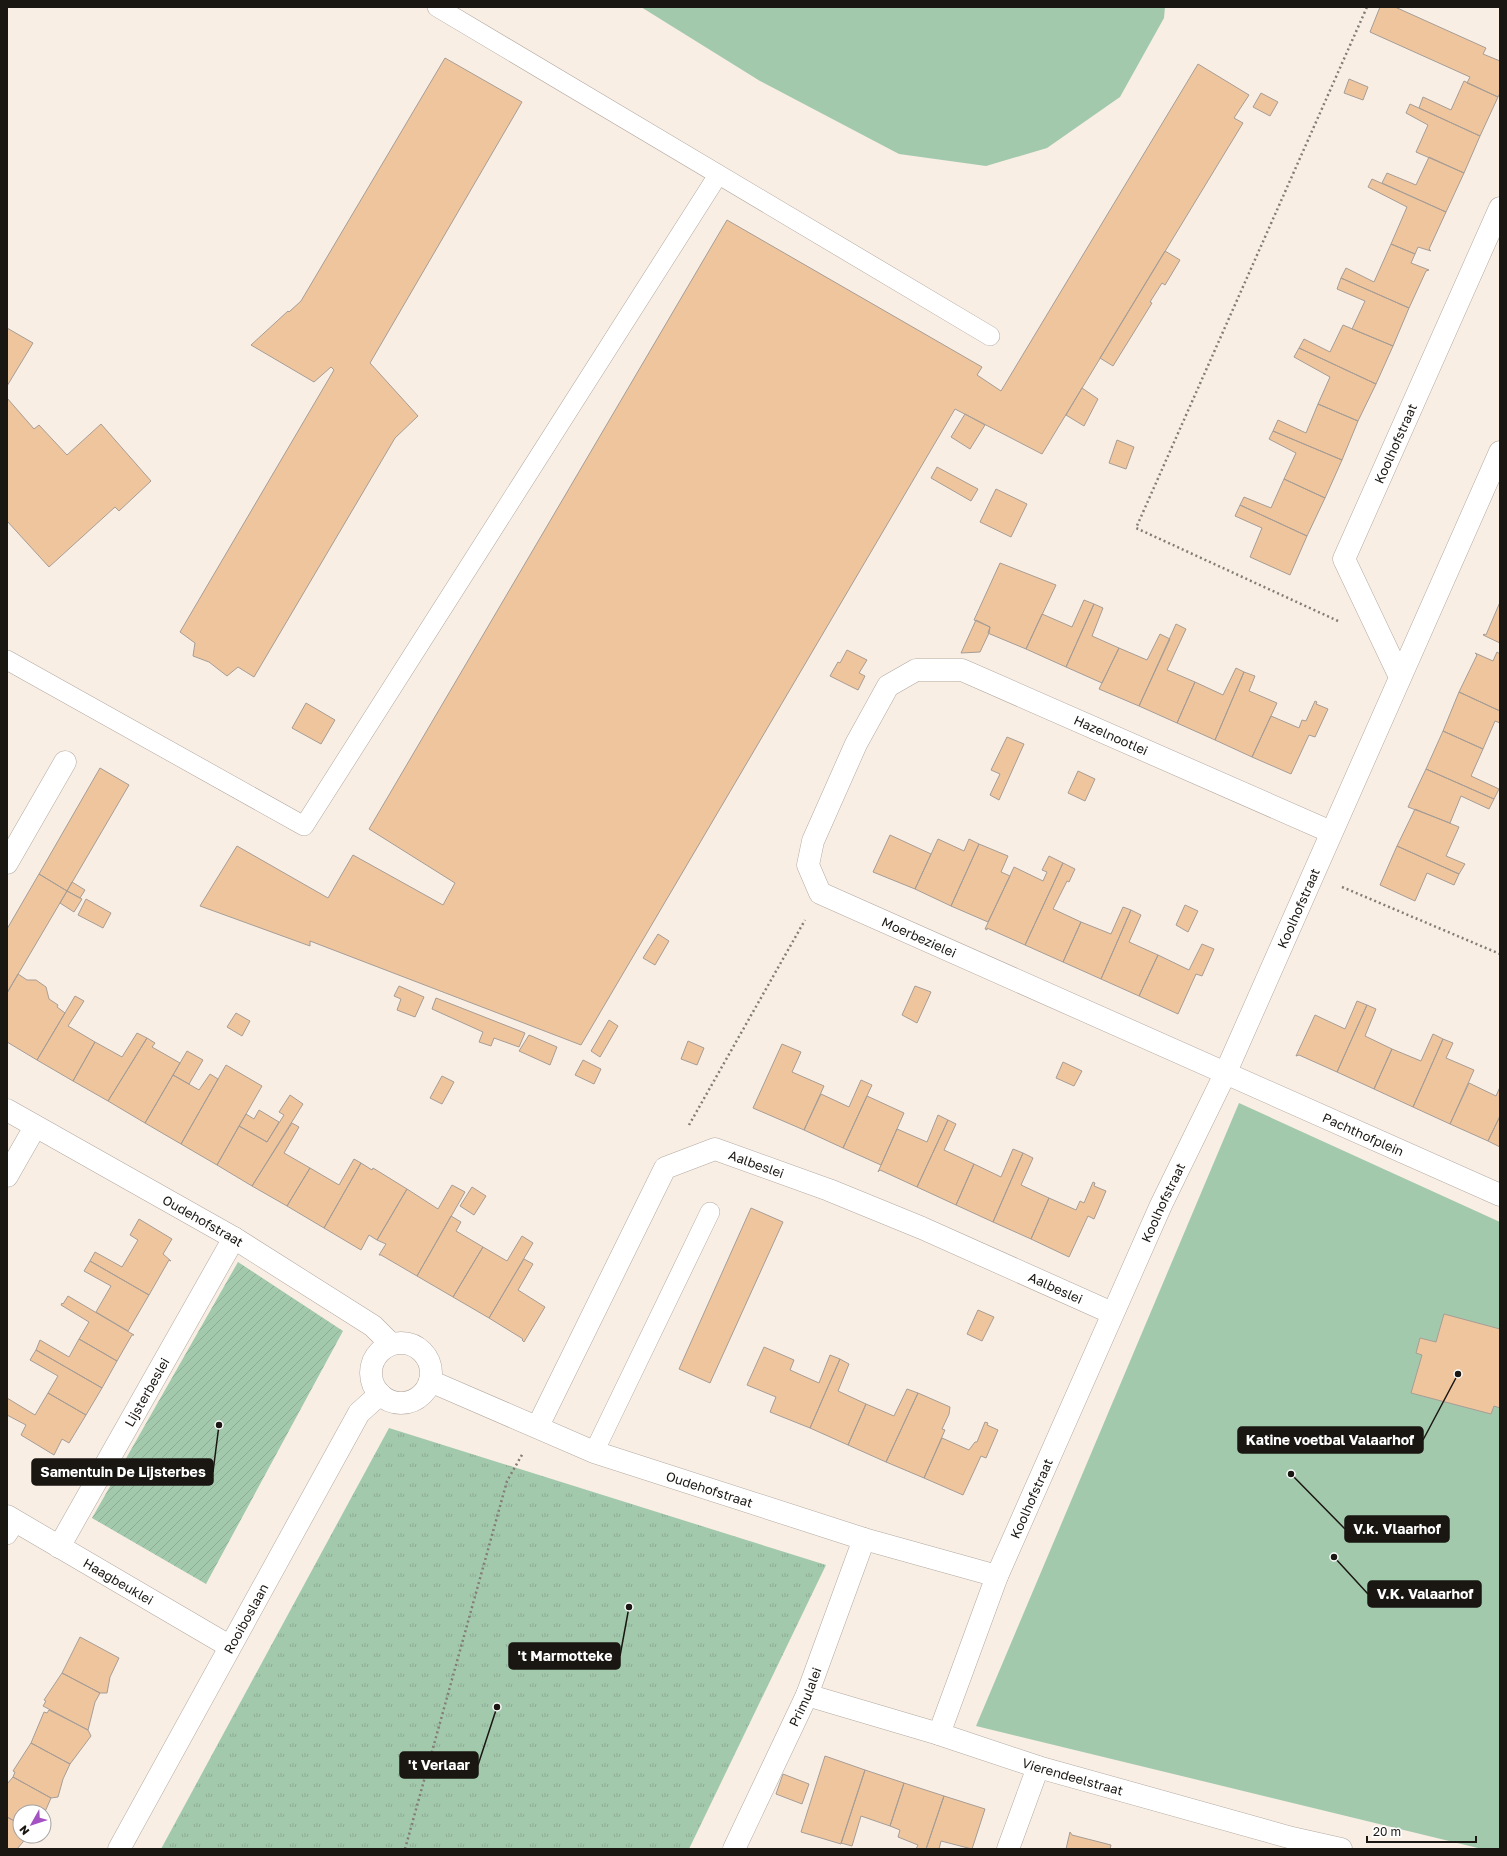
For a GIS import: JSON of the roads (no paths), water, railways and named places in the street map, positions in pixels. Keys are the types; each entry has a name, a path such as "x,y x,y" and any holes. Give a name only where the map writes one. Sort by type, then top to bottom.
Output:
{"street":[{"name":"Koolhofstraat","path":"1400,677 1344,559 1500,208"},
{"name":"Koolhofstraat","path":"939,1734 997,1576 1112,1313 1161,1205 1226,1074 1314,875 1331,832 1500,452"},
{"name":"Hazelnootlei","path":"820,894 808,864 813,841 856,744 888,686 916,670 962,670 1331,832"},
{"path":"7,863 65,762"},
{"name":"Moerbezielei","path":"820,894 1226,1074"},
{"name":"Pachthofplein","path":"1226,1074 1500,1195"},
{"name":"Oudehofstraat","path":"7,1110 234,1238 373,1326 391,1344"},
{"path":"7,1176 35,1127"},
{"name":"Aalbeslei","path":"538,1426 665,1168 716,1148 829,1190 908,1222 1112,1313"},
{"name":"Lijsterbeslei","path":"59,1546 234,1238"},
{"path":"391,1344 410,1344 425,1354 432,1372 430,1381 418,1398 409,1402 394,1401 380,1394 374,1386 371,1376 372,1366 376,1357 382,1350 391,1344"},
{"name":"Oudehofstraat","path":"430,1381 538,1426 594,1452 864,1539 997,1576"},
{"name":"Rooiboslaan","path":"119,1849 229,1646 359,1413 380,1394"},
{"name":"Haagbeuklei","path":"10,1524 59,1546 229,1646"},
{"name":"Primulalei","path":"734,1849 806,1695 864,1539"},
{"name":"Vierendeelstraat","path":"806,1695 939,1734 1038,1768 1290,1844 1341,1849"},
{"path":"1008,1849 1038,1768"}],"lane":[{"path":"437,7 990,336"},
{"path":"7,660 304,826 718,174"},
{"path":"594,1452 710,1212"}],"place":[{"name":"Katine voetbal Valaarhof","path":"1458,1374"},
{"name":"Samentuin De Lijsterbes","path":"219,1425"},
{"name":"V.k. Vlaarhof","path":"1291,1474"},
{"name":"V.K. Valaarhof","path":"1334,1557"},
{"name":"'t Marmotteke","path":"629,1607"},
{"name":"'t Verlaar","path":"497,1707"}]}
